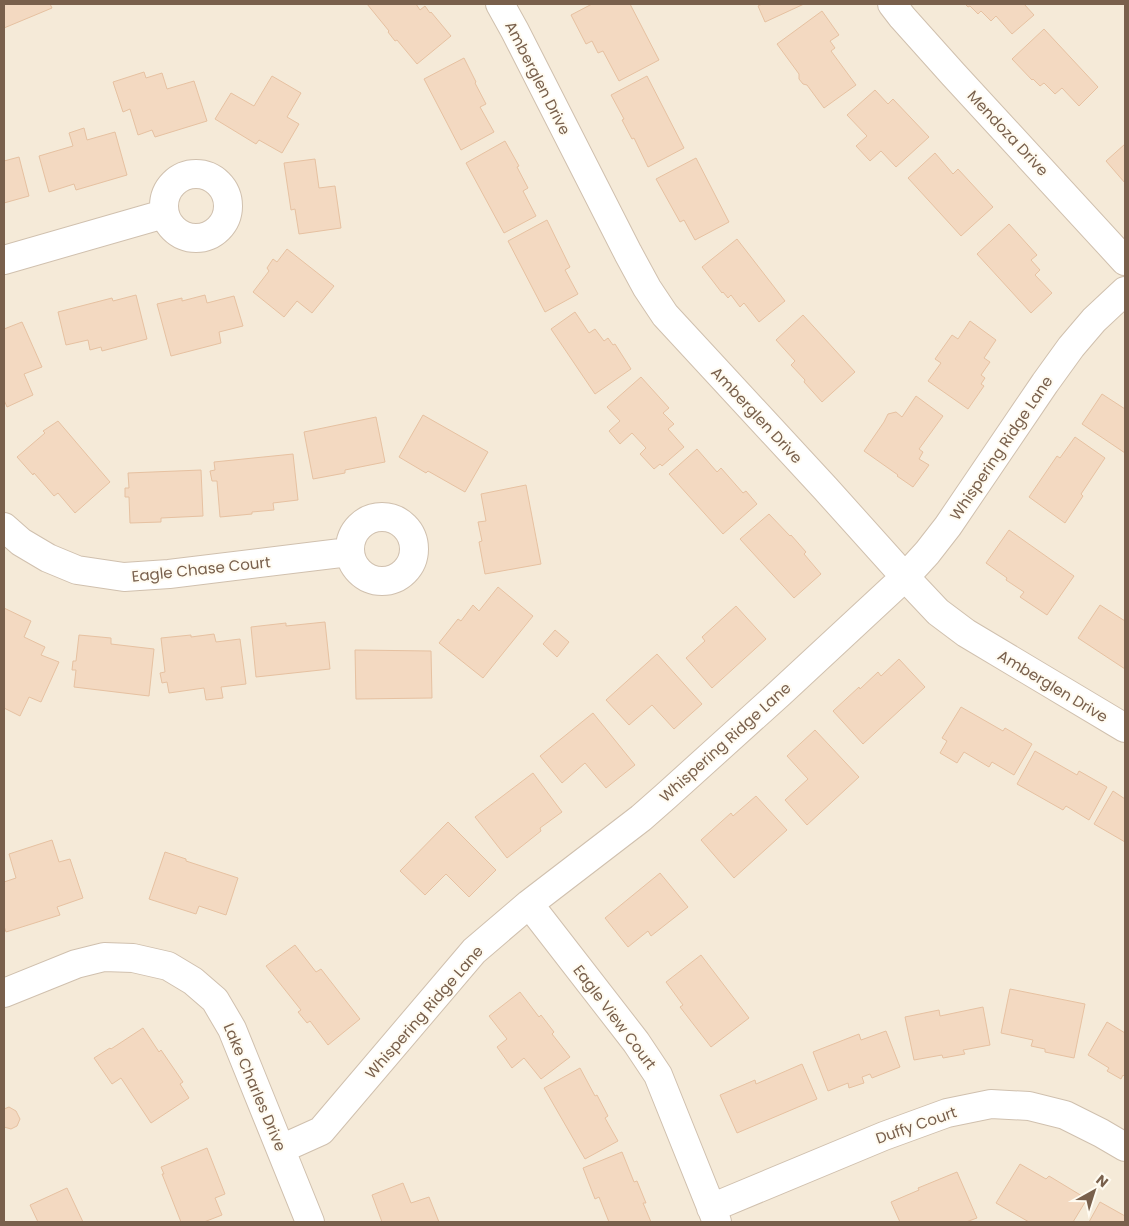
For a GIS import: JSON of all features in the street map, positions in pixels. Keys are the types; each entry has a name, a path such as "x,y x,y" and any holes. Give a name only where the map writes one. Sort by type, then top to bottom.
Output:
{"street":[{"name":"Amberglen Drive","path":"500,4 633,262 665,315 938,612 966,633 1125,728"},
{"name":"Mendoza Drive","path":"892,4 953,74 1125,261"},
{"path":"4,260 164,214"},
{"name":"Whispering Ridge Lane","path":"281,1150 321,1131 474,951 497,930 641,818 905,577 948,526 1070,347 1094,320 1125,291"},
{"name":"Eagle Chase Court","path":"4,527 20,542 48,558 77,570 124,577 169,574 349,552"},
{"name":"Eagle View Court","path":"530,904 636,1042 658,1075 714,1215"},
{"name":"Lake Charles Drive","path":"4,993 76,964 104,957 133,958 168,966 193,980 215,1000 232,1029 310,1222"},
{"name":"Duffy Court","path":"714,1215 884,1136 947,1113 991,1104 1030,1106 1065,1115 1125,1147"}],"shaded area":[{"path":"4,4 1125,4 1125,1222 4,1222"}],"building":[{"path":"4,4 50,4 52,8 4,28"},
{"path":"367,4 416,4 420,10 425,6 451,36 417,64 397,40 395,41"},
{"path":"592,4 630,4 659,60 619,81 603,51 598,53 592,41 586,44 571,15"},
{"path":"762,4 804,4 765,22 758,6"},
{"path":"965,4 1024,4 1034,15 1012,34 996,16 991,21 981,11 978,14"},
{"path":"822,11 839,35 830,41 835,48 831,51 856,85 824,108 807,85 803,84 799,79 799,74 777,44"},
{"path":"1044,29 1098,87 1079,106 1062,88 1055,94 1044,83 1040,86 1012,59"},
{"path":"464,58 486,104 480,107 494,132 461,150 424,79"},
{"path":"144,72 146,78 162,73 167,89 194,81 207,121 155,137 152,130 138,135 130,109 123,112 113,82"},
{"path":"272,76 301,93 287,117 299,124 282,153 259,140 256,144 215,119 231,93 254,106"},
{"path":"647,76 684,148 648,167 634,138 632,139 622,120 624,119 611,95"},
{"path":"875,90 888,104 893,99 929,137 896,167 881,151 870,161 856,146 867,136 847,115"},
{"path":"84,128 87,140 115,132 127,175 76,190 74,184 49,192 39,156 73,146 69,133"},
{"path":"505,141 519,166 517,167 528,188 523,191 536,216 504,233 466,163"},
{"path":"1125,144 1125,183 1106,161"},
{"path":"935,153 953,174 958,169 993,207 961,236 908,178"},
{"path":"19,157 29,196 4,203 4,161"},
{"path":"696,158 729,222 695,240 684,220 680,222 656,179"},
{"path":"315,159 319,188 335,186 341,228 299,234 295,209 291,210 284,163"},
{"path":"547,220 570,267 565,270 578,294 545,312 508,241"},
{"path":"1009,224 1037,255 1031,260 1040,270 1035,275 1052,293 1031,313 977,254"},
{"path":"737,239 785,301 759,322 744,303 740,307 731,295 728,298 722,293 702,267"},
{"path":"287,249 334,286 312,313 297,301 284,317 253,292 269,271 267,268 273,259 277,262"},
{"path":"136,295 147,339 102,351 101,347 90,350 88,340 66,345 58,312 112,298 113,301"},
{"path":"205,295 207,303 234,296 243,326 219,332 221,343 171,356 157,304 182,298 182,301"},
{"path":"575,312 589,333 595,329 604,341 608,338 613,345 615,344 631,369 595,394 551,329"},
{"path":"803,315 855,372 822,402 791,365 795,361 776,340"},
{"path":"970,321 996,340 984,358 990,362 981,375 985,378 981,384 984,386 968,409 928,381 941,363 935,359 952,335 958,339"},
{"path":"22,322 42,367 24,374 33,395 7,407 4,400 4,329"},
{"path":"641,377 669,408 663,413 674,424 668,429 684,447 662,466 660,464 654,469 640,454 646,448 632,433 620,444 609,431 620,421 607,407"},
{"path":"1102,394 1125,409 1125,453 1082,424"},
{"path":"916,396 943,416 919,449 923,452 919,459 929,465 913,487 864,451 888,414 896,412 902,417"},
{"path":"423,415 488,452 465,492 399,457"},
{"path":"376,417 385,462 345,470 345,473 313,479 304,432"},
{"path":"58,421 110,482 75,513 58,493 54,496 17,457 45,433 43,431"},
{"path":"1075,437 1105,458 1081,494 1083,496 1065,523 1029,497 1057,456 1060,458"},
{"path":"697,449 717,472 721,468 743,493 746,491 757,504 723,534 669,474"},
{"path":"293,454 298,500 273,503 274,510 220,517 217,481 212,481 210,471 215,470 214,462"},
{"path":"201,470 203,516 161,518 161,522 130,523 129,497 125,497 125,488 129,488 128,473"},
{"path":"526,485 541,564 485,574 479,542 482,541 478,522 486,521 481,494"},
{"path":"769,514 806,552 804,554 821,574 794,598 740,539"},
{"path":"1009,530 1074,576 1047,615 1020,597 1024,592 986,563"},
{"path":"498,587 533,616 483,678 439,643 458,619 461,621 473,605 479,611"},
{"path":"1100,605 1125,621 1125,669 1078,638"},
{"path":"736,606 766,639 712,688 686,658 705,641 702,637"},
{"path":"4,608 31,621 24,637 45,647 41,655 59,662 41,702 29,697 20,716 4,708"},
{"path":"325,622 330,669 256,677 251,627 286,623 286,626"},
{"path":"555,630 569,642 557,657 543,644"},
{"path":"214,634 216,642 240,639 246,684 221,687 223,698 206,700 204,688 169,693 167,682 162,683 160,673 165,672 161,638"},
{"path":"79,635 111,638 111,644 154,649 149,696 74,687 76,670 72,670 73,661 76,661"},
{"path":"355,650 431,651 432,698 356,699"},
{"path":"657,654 702,704 674,729 652,705 629,725 606,700"},
{"path":"899,659 925,687 863,744 833,711 878,672 881,676"},
{"path":"961,707 1003,731 1005,728 1032,744 1014,775 992,762 989,767 964,752 957,763 940,753 947,741 942,738"},
{"path":"593,713 635,765 606,788 585,763 562,783 540,756"},
{"path":"815,730 859,777 807,825 785,800 808,779 787,756"},
{"path":"1035,751 1077,775 1079,771 1107,787 1089,820 1066,806 1063,810 1017,784"},
{"path":"533,773 562,812 540,828 541,831 507,858 475,817"},
{"path":"1113,791 1125,799 1125,842 1094,824"},
{"path":"756,796 787,830 734,878 701,840 731,813 733,816"},
{"path":"448,822 496,870 469,897 446,874 425,895 400,871"},
{"path":"52,840 59,862 70,859 83,898 57,907 60,915 6,932 4,926 4,882 16,878 9,854"},
{"path":"165,852 238,878 226,915 199,906 196,914 149,899"},
{"path":"660,873 688,907 651,936 648,931 628,947 605,918"},
{"path":"295,945 316,972 321,969 360,1019 328,1045 310,1021 307,1023 298,1012 301,1010 266,966"},
{"path":"701,955 749,1018 711,1047 680,1007 683,1005 666,982"},
{"path":"1010,989 1085,1004 1074,1058 1045,1052 1045,1049 1031,1046 1033,1040 1001,1033"},
{"path":"520,992 539,1017 541,1015 554,1032 552,1034 570,1057 541,1079 524,1058 512,1068 497,1047 507,1039 489,1016"},
{"path":"983,1007 990,1045 963,1050 965,1054 943,1058 942,1055 914,1060 905,1017 939,1010 940,1016"},
{"path":"1107,1022 1125,1033 1125,1077 1123,1075 1121,1079 1107,1071 1109,1068 1088,1055"},
{"path":"143,1028 183,1082 180,1084 189,1098 151,1123 121,1078 112,1084 94,1058"},
{"path":"886,1031 900,1067 872,1078 870,1074 862,1077 864,1083 849,1088 848,1083 828,1091 813,1052 859,1034 861,1040"},
{"path":"802,1064 817,1099 737,1133 720,1095 755,1080 756,1084"},
{"path":"580,1068 608,1116 605,1118 618,1141 585,1159 544,1088"},
{"path":"9,1107 16,1111 20,1119 17,1126 11,1129 4,1127 4,1109"},
{"path":"207,1148 225,1194 215,1198 222,1215 204,1222 181,1222 161,1167"},
{"path":"622,1152 634,1182 637,1181 651,1222 609,1222 599,1197 595,1199 583,1168"},
{"path":"1020,1164 1046,1179 1049,1176 1087,1199 1073,1222 1029,1222 996,1203"},
{"path":"957,1172 977,1218 966,1222 900,1222 891,1202 919,1190 918,1188"},
{"path":"403,1183 411,1203 429,1197 439,1222 382,1222 372,1195"},
{"path":"67,1188 83,1222 38,1222 30,1205"},
{"path":"1100,1202 1125,1216 1125,1222 1089,1222"}]}
